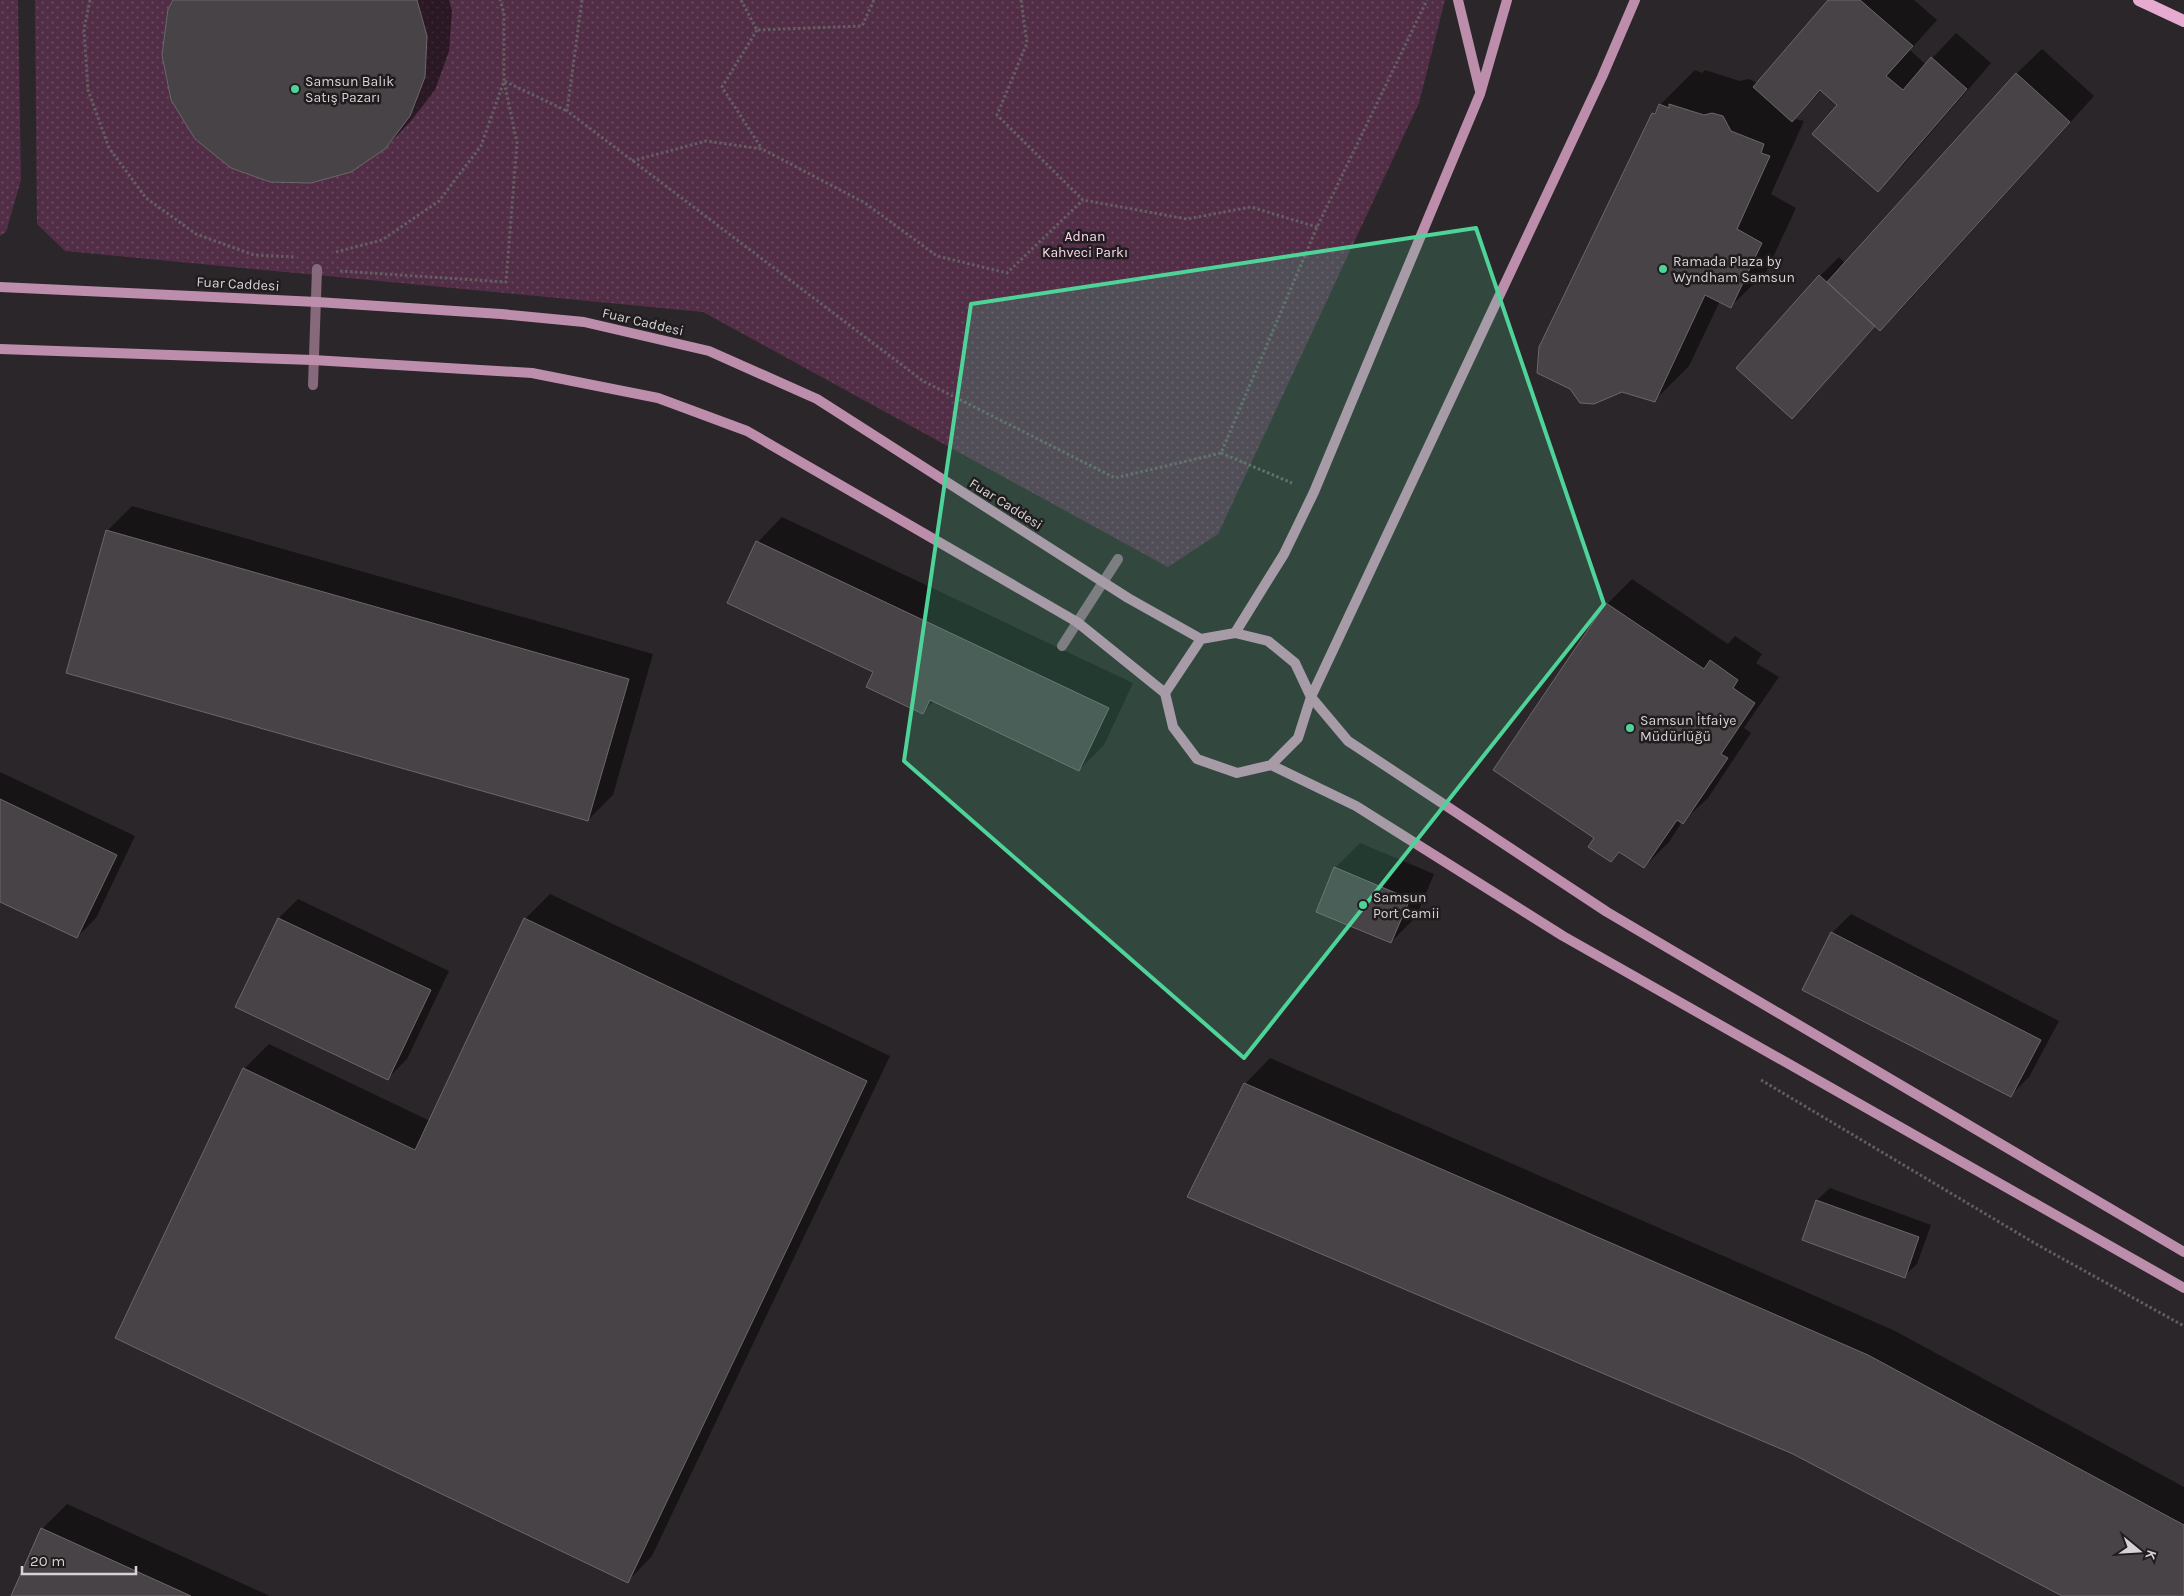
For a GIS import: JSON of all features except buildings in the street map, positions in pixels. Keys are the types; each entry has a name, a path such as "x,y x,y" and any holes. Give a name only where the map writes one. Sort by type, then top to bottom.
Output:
{"main road":[{"path":"2139,0 2184,21"}],"street":[{"path":"1458,0 1480,94"},
{"path":"1235,633 1284,554 1314,492 1480,94 1507,0"},
{"path":"0,349 313,360 532,373 658,398 747,431 1077,622 1165,693 1173,727 1197,759 1237,773 1271,765 1298,738 1311,697 1602,77 1635,0"},
{"path":"313,384 317,270"},
{"name":"Fuar Caddesi","path":"0,287 317,302 584,322 709,351 817,400 1103,582 1201,639"},
{"path":"1062,646 1118,559"},
{"path":"1165,693 1201,639 1235,633 1268,641 1295,663 1311,697 1348,741 1607,912 2184,1252"},
{"path":"1271,765 1356,806 1563,936 2184,1288"}],"path":[{"path":"90,0 84,29 88,90 109,148 146,198 196,234 254,255 298,257"},
{"path":"317,270 506,282 517,143 504,81 504,14 500,0"},
{"path":"567,111 582,0"},
{"path":"741,0 757,30"},
{"path":"757,30 862,26 874,0"},
{"path":"1021,0 1027,43 997,114 1083,200 1187,219 1251,207 1316,227"},
{"path":"1221,453 1316,227 1427,0"},
{"path":"757,30 722,87 762,149"},
{"path":"504,81 567,111 923,381 1115,478 1221,453 1314,492"},
{"path":"334,252 382,240 439,201 481,146 504,81"},
{"path":"632,160 706,141 762,149 865,203 937,256 1007,273 1083,200"}],"highlighted area":[{"path":"1476,228 1604,604 1244,1058 904,761 971,304"}],"green space":[{"path":"0,0 18,0 21,180 6,232 0,236"},
{"name":"Adnan Kahveci Parkı","path":"35,0 1445,0 1419,103 1218,534 1168,567 703,312 65,251 37,224"}],"place":[{"name":"Samsun Balık Satış Pazarı","path":"295,89"},
{"name":"Ramada Plaza by Wyndham Samsun","path":"1663,269"},
{"name":"Samsun İtfaiye Müdürlüğü","path":"1630,728"},
{"name":"Samsun Port Camii","path":"1363,905"}]}
